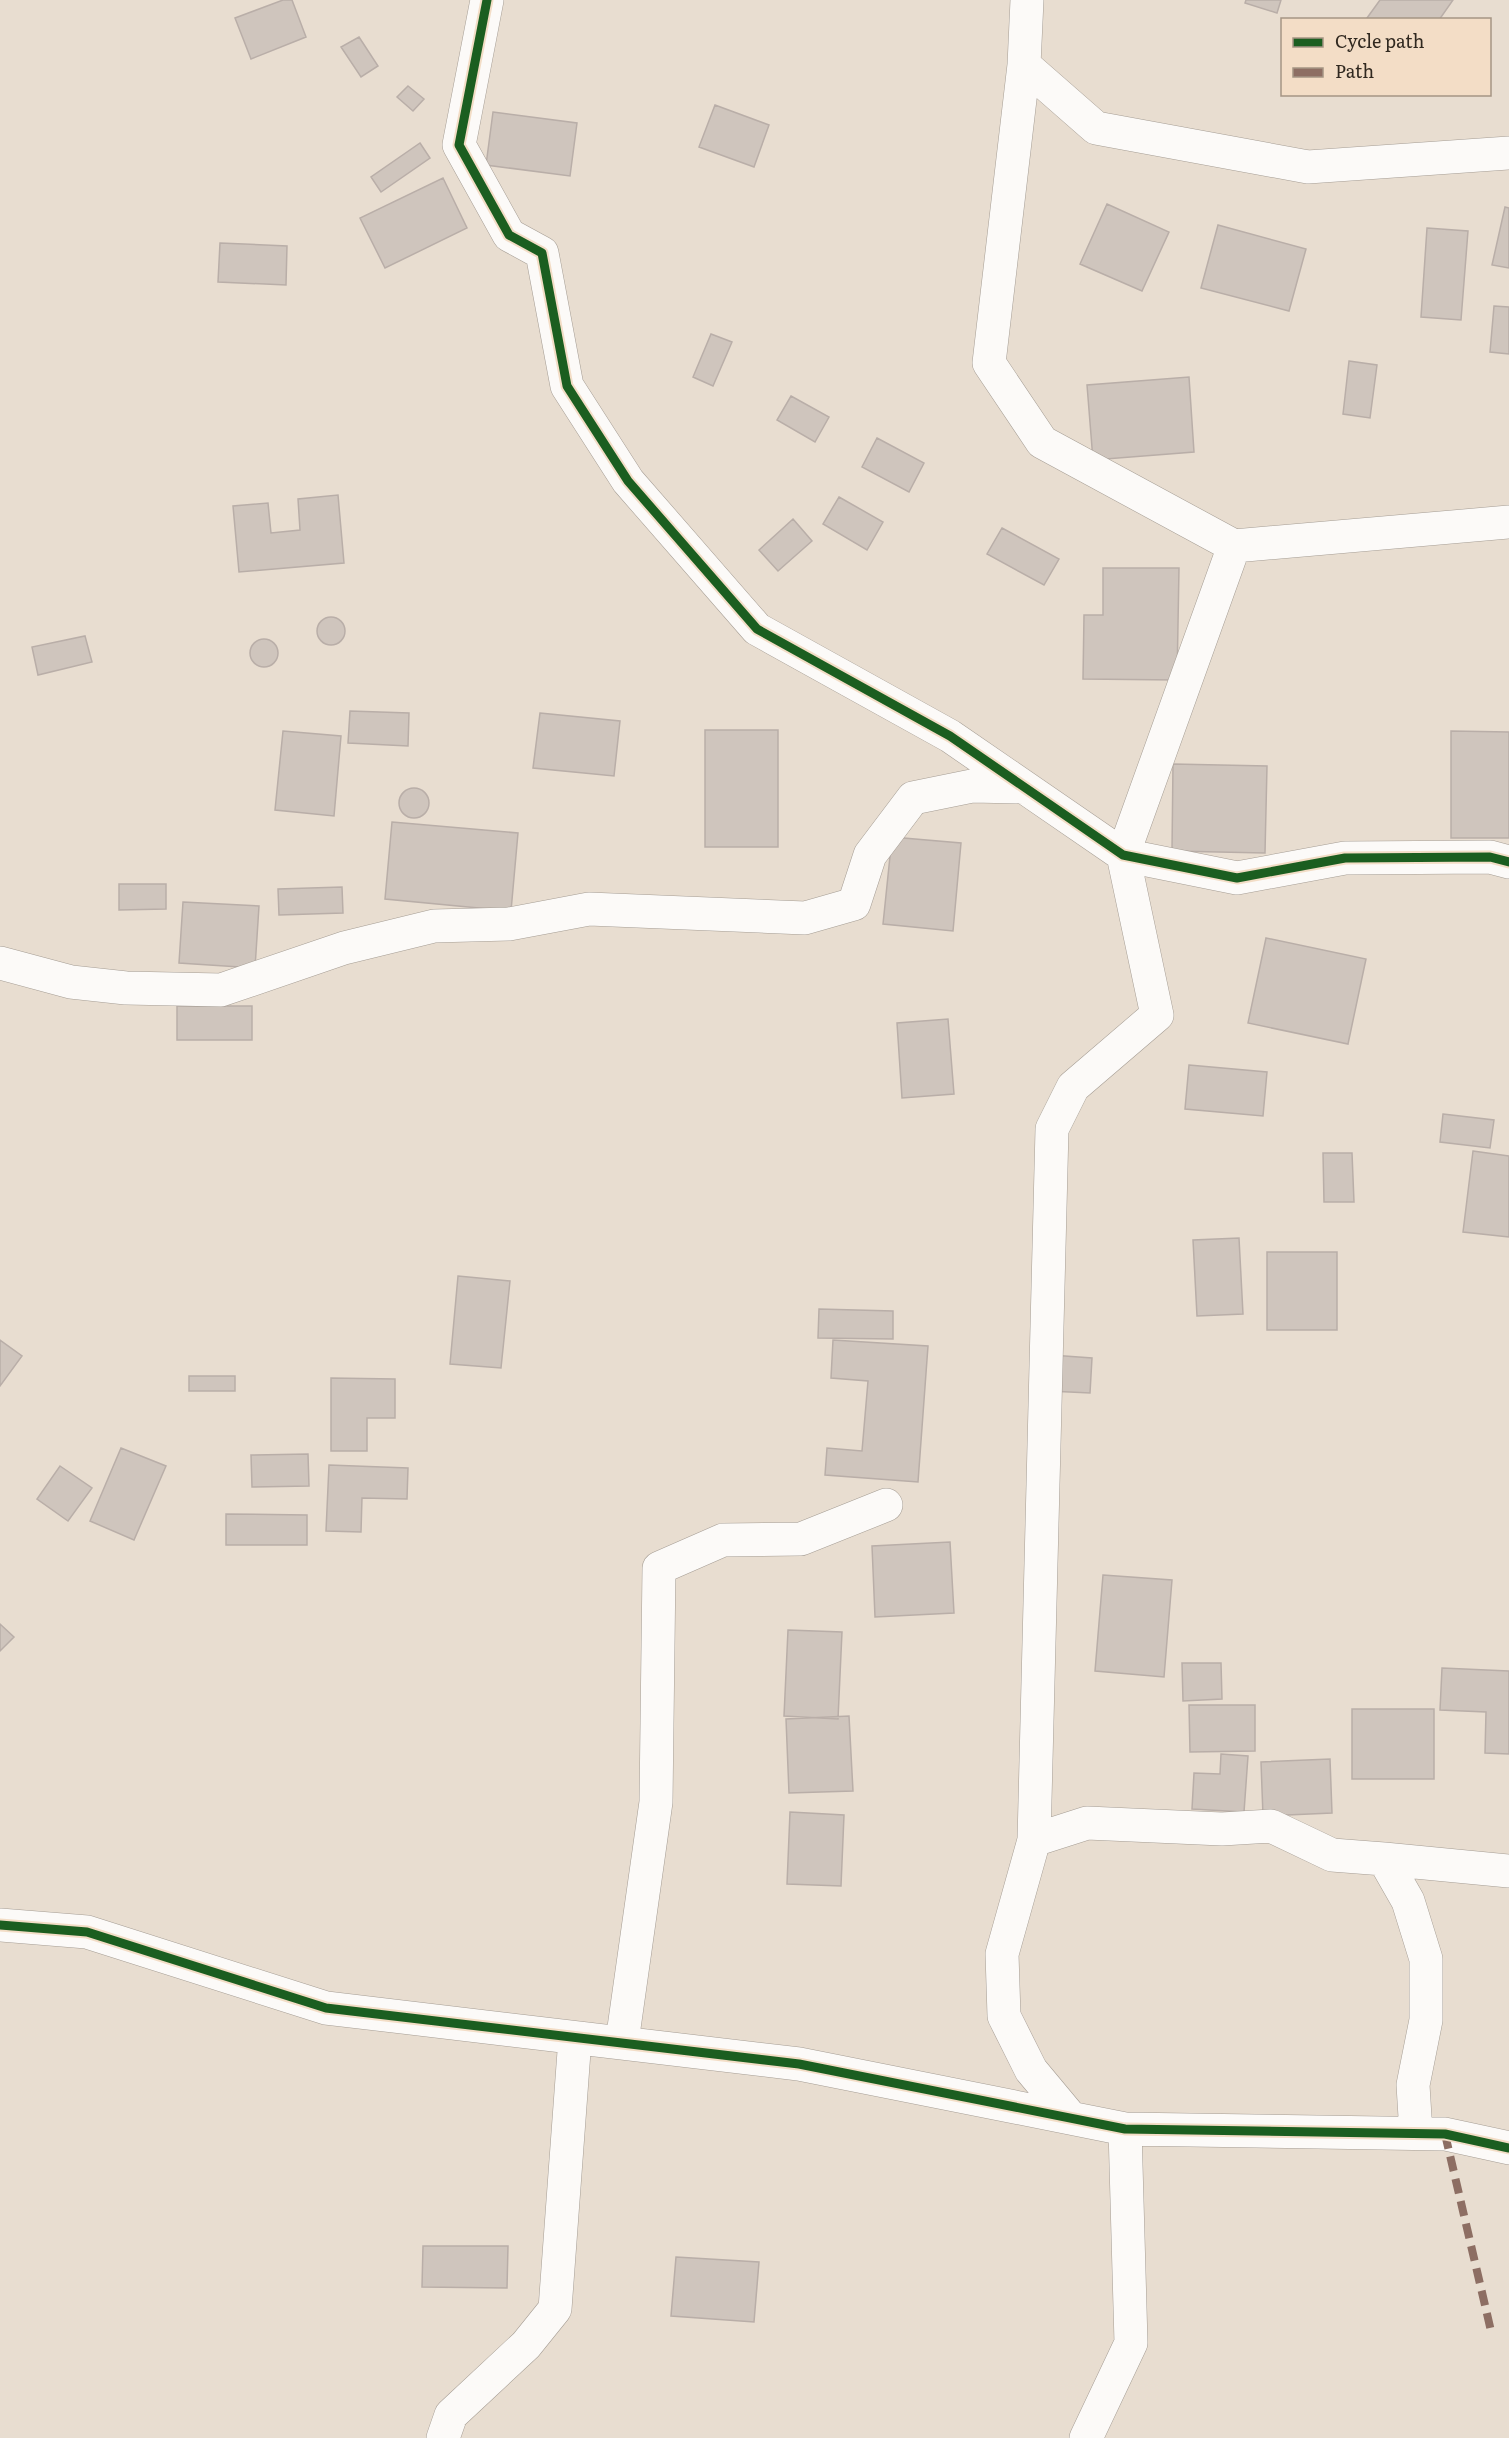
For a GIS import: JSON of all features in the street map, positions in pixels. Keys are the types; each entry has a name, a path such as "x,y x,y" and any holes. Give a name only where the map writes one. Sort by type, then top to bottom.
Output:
{"street":[{"path":"487,0 459,145 509,235 542,253 567,386 628,481 757,629 950,736 1123,855 1237,878 1345,858 1490,857 1509,862"},
{"path":"1027,0 1024,65 989,363 1042,442 1234,546 1509,522"},
{"path":"1024,65 1096,128 1308,167 1509,153"},
{"path":"1071,2118 1031,2070 1004,2016 1002,1954 1034,1840 1052,1129 1073,1087 1156,1015 1123,855 1234,546"},
{"path":"0,963 71,982 126,988 222,990 344,948 434,926 509,924 589,909 805,918 854,904 870,855 913,798 972,786 1023,787"},
{"path":"622,2042 656,1802 659,1568 723,1540 801,1539 886,1505"},
{"path":"1034,1840 1087,1823 1212,1829 1271,1826 1332,1855 1509,1871"},
{"path":"1384,1859 1408,1901 1426,1959 1426,2020 1413,2085 1416,2133"},
{"path":"0,1925 87,1932 326,2008 799,2064 1125,2129 1445,2134 1509,2148"},
{"path":"443,2438 451,2415 526,2345 555,2309 575,2038"},
{"path":"1086,2438 1131,2343 1125,2129"}],"building":[{"path":"283,0 292,0 306,37 251,59 235,18"},
{"path":"1246,0 1281,0 1277,13 1245,3"},
{"path":"1380,0 1453,0 1440,18 1367,18"},
{"path":"359,37 378,66 361,77 341,47"},
{"path":"408,86 424,99 413,111 397,97"},
{"path":"715,105 769,125 754,167 699,147"},
{"path":"493,112 577,123 570,176 486,165"},
{"path":"420,143 430,158 381,192 371,177"},
{"path":"443,178 467,228 385,268 360,218"},
{"path":"1107,204 1169,232 1142,291 1080,264"},
{"path":"1505,207 1509,208 1509,268 1492,265"},
{"path":"1218,225 1306,249 1289,311 1201,288"},
{"path":"1427,228 1468,231 1461,320 1421,317"},
{"path":"220,243 287,246 286,285 218,282"},
{"path":"1494,306 1509,307 1509,354 1490,352"},
{"path":"711,334 732,342 713,386 693,377"},
{"path":"1349,361 1377,365 1370,418 1343,414"},
{"path":"1189,377 1194,452 1093,460 1087,385"},
{"path":"791,396 829,417 815,442 777,420"},
{"path":"877,438 924,463 909,492 862,467"},
{"path":"338,495 344,563 239,572 233,506 268,503 271,533 300,530 298,499"},
{"path":"839,497 883,522 867,550 823,524"},
{"path":"793,519 812,541 778,571 759,550"},
{"path":"1002,528 1059,559 1044,585 987,554"},
{"path":"1103,568 1179,568 1177,680 1083,679 1084,615 1103,615"},
{"path":"331,617 341,621 345,631 341,641 331,645 321,641 317,631 321,621"},
{"path":"85,636 92,662 38,675 32,647"},
{"path":"264,639 274,643 278,653 274,663 264,667 254,663 250,653 254,643"},
{"path":"350,711 409,713 408,746 348,743"},
{"path":"540,713 620,721 614,776 533,768"},
{"path":"705,730 778,730 778,847 705,847"},
{"path":"283,731 341,736 334,816 275,810"},
{"path":"1451,731 1509,732 1509,838 1451,838"},
{"path":"1173,764 1267,766 1265,853 1172,851"},
{"path":"414,788 425,792 429,803 425,814 414,818 403,814 399,803 403,792"},
{"path":"392,822 518,833 511,911 385,899"},
{"path":"892,837 961,843 953,931 883,924"},
{"path":"119,884 166,884 166,909 119,910"},
{"path":"342,887 343,913 279,915 278,889"},
{"path":"183,902 259,906 255,968 179,963"},
{"path":"1266,938 1366,959 1348,1044 1248,1023"},
{"path":"177,1006 252,1006 252,1040 177,1040"},
{"path":"948,1019 954,1094 902,1098 897,1023"},
{"path":"1189,1065 1267,1072 1263,1116 1185,1109"},
{"path":"1443,1114 1494,1120 1490,1148 1440,1142"},
{"path":"1473,1151 1509,1156 1509,1237 1463,1232"},
{"path":"1323,1153 1352,1153 1354,1202 1324,1202"},
{"path":"1239,1238 1243,1314 1197,1316 1193,1240"},
{"path":"1267,1252 1337,1252 1337,1330 1267,1330"},
{"path":"458,1276 510,1281 501,1368 450,1364"},
{"path":"819,1309 893,1311 893,1339 818,1338"},
{"path":"0,1340 22,1356 0,1386"},
{"path":"833,1340 928,1346 918,1482 825,1475 827,1448 862,1451 868,1381 831,1378"},
{"path":"1051,1355 1092,1358 1090,1393 1049,1391"},
{"path":"189,1376 235,1376 235,1391 189,1391"},
{"path":"331,1378 395,1379 395,1418 367,1418 367,1451 331,1451"},
{"path":"121,1448 166,1466 134,1540 90,1521"},
{"path":"308,1454 309,1486 252,1487 251,1455"},
{"path":"329,1465 408,1468 407,1499 362,1498 361,1532 326,1531"},
{"path":"60,1466 92,1488 68,1521 37,1499"},
{"path":"226,1514 307,1515 307,1545 226,1545"},
{"path":"950,1542 954,1613 875,1617 872,1546"},
{"path":"1103,1575 1172,1580 1164,1677 1095,1671"},
{"path":"0,1624 14,1637 0,1651"},
{"path":"788,1630 842,1632 838,1719 784,1716"},
{"path":"1182,1663 1221,1663 1222,1699 1183,1701"},
{"path":"1442,1668 1509,1671 1509,1754 1485,1753 1486,1712 1440,1710"},
{"path":"1189,1705 1255,1705 1255,1751 1190,1752"},
{"path":"1352,1709 1434,1709 1434,1779 1352,1779"},
{"path":"849,1716 853,1791 789,1793 786,1719"},
{"path":"1221,1754 1248,1756 1244,1812 1192,1809 1194,1773 1220,1774"},
{"path":"1330,1759 1332,1813 1263,1816 1261,1762"},
{"path":"790,1812 844,1815 841,1886 787,1884"},
{"path":"423,2246 508,2246 507,2288 422,2287"},
{"path":"676,2257 759,2262 754,2322 671,2316"}],"marked path":[{"path":"1445,2134 1491,2331"}],"cycle path":[{"path":"487,0 459,145 509,235 542,253 567,386 628,481 757,629 950,736 1123,855 1237,878 1345,858 1490,857 1509,862"},
{"path":"0,1925 87,1932 326,2008 799,2064 1125,2129 1445,2134 1509,2148"}]}
